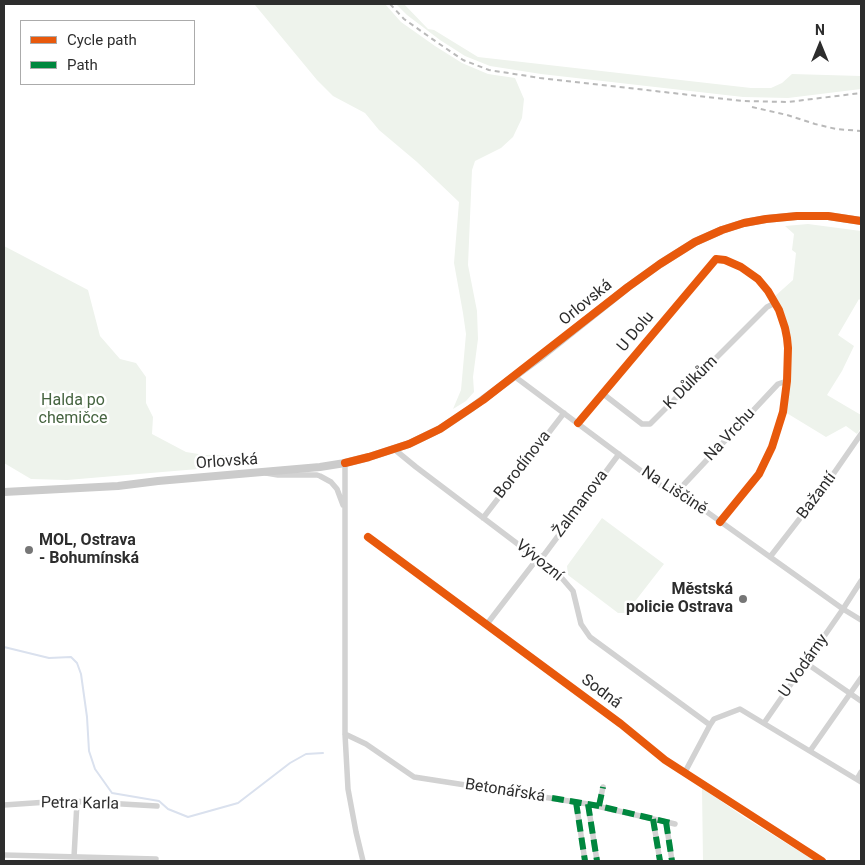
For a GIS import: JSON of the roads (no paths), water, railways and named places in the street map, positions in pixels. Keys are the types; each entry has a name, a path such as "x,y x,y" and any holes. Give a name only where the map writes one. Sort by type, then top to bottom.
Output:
{"main road":[{"name":"Orlovská","path":"4,492 118,486 320,468 369,457 409,444 440,428 483,400 628,287 691,244 722,230 766,219 828,216 861,221"}],"street":[{"name":"U Dolu","path":"578,423 716,259 725,260 741,267 758,279 775,303"},
{"path":"720,522 759,474 772,447 783,412 787,381 788,348 782,319 775,303"},
{"name":"K Důlkům","path":"602,393 642,424 650,424 767,307 775,303"},
{"name":"Na Liščině","path":"514,376 664,488 693,502 861,620"},
{"name":"Na Vrchu","path":"675,494 778,384 787,381"},
{"name":"Borodínova","path":"483,518 564,413"},
{"name":"Bažantí","path":"770,557 825,486 861,434"},
{"name":"Vývozní","path":"394,448 416,467 560,576 573,591 581,624 590,637 710,725"},
{"name":"Žalmanova","path":"487,624 537,559 544,555 619,454"},
{"path":"345,463 345,734 348,789 362,861"},
{"path":"262,473 278,476 320,476 331,482 337,490 345,511"},
{"name":"Sodná","path":"368,537 621,724 658,754 822,861"},
{"name":"U Vodárny","path":"764,723 861,581"},
{"path":"806,663 861,701"},
{"path":"810,751 861,678"},
{"path":"685,772 714,719 740,709 859,781 861,772"},
{"name":"Betonářská","path":"345,734 366,744 414,777 588,804 675,824"},
{"path":"598,806 603,787"},
{"path":"74,857 77,802"},
{"name":"Petra Karla","path":"4,805 77,802 157,806"},
{"path":"576,802 585,861"},
{"path":"588,804 597,861"},
{"path":"653,819 660,861"},
{"path":"666,822 672,861"},
{"path":"4,855 156,859"}],"waterway":[{"path":"4,647 49,658 71,657 77,663 81,674 87,717 89,751 95,769 112,793 159,801 168,809 188,817 238,803 290,763 306,754 323,753"}],"railway":[{"path":"390,4 404,19 463,60 489,70 540,78 743,101 788,102 861,93"},
{"path":"752,107 836,129 861,131"}],"place":[{"name":"MOL, Ostrava - Bohumínská","path":"29,550"},
{"name":"Městská policie Ostrava","path":"743,599"}],"park label":[{"name":"Halda po chemičce","path":"73,410"}]}
